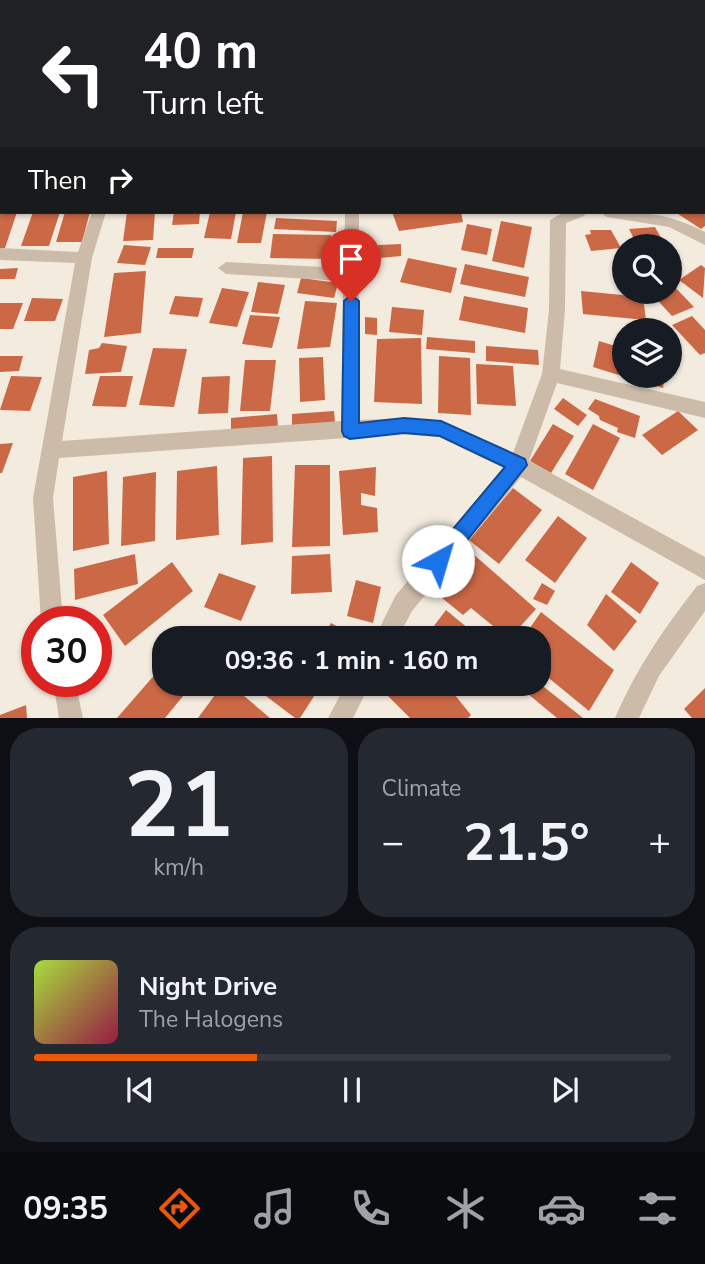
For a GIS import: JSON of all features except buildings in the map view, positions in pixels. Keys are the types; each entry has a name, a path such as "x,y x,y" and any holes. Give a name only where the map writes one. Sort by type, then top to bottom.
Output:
{"street":[{"path":"51,606 43,498 83,258 98,214"},
{"path":"350,431 352,214"},
{"path":"391,626 404,603 518,465 551,374 558,220 574,214"},
{"path":"620,214 672,222 705,239"},
{"path":"0,254 83,258"},
{"path":"226,268 351,275"},
{"path":"551,374 705,410"},
{"path":"51,450 404,426 441,429 518,465 705,569"},
{"path":"627,718 637,691 660,650 705,594"},
{"path":"340,718 352,696"},
{"path":"67,697 71,718"}],"route":[{"path":"351,301 350,431 404,426 441,429 518,465 438,561"}]}
